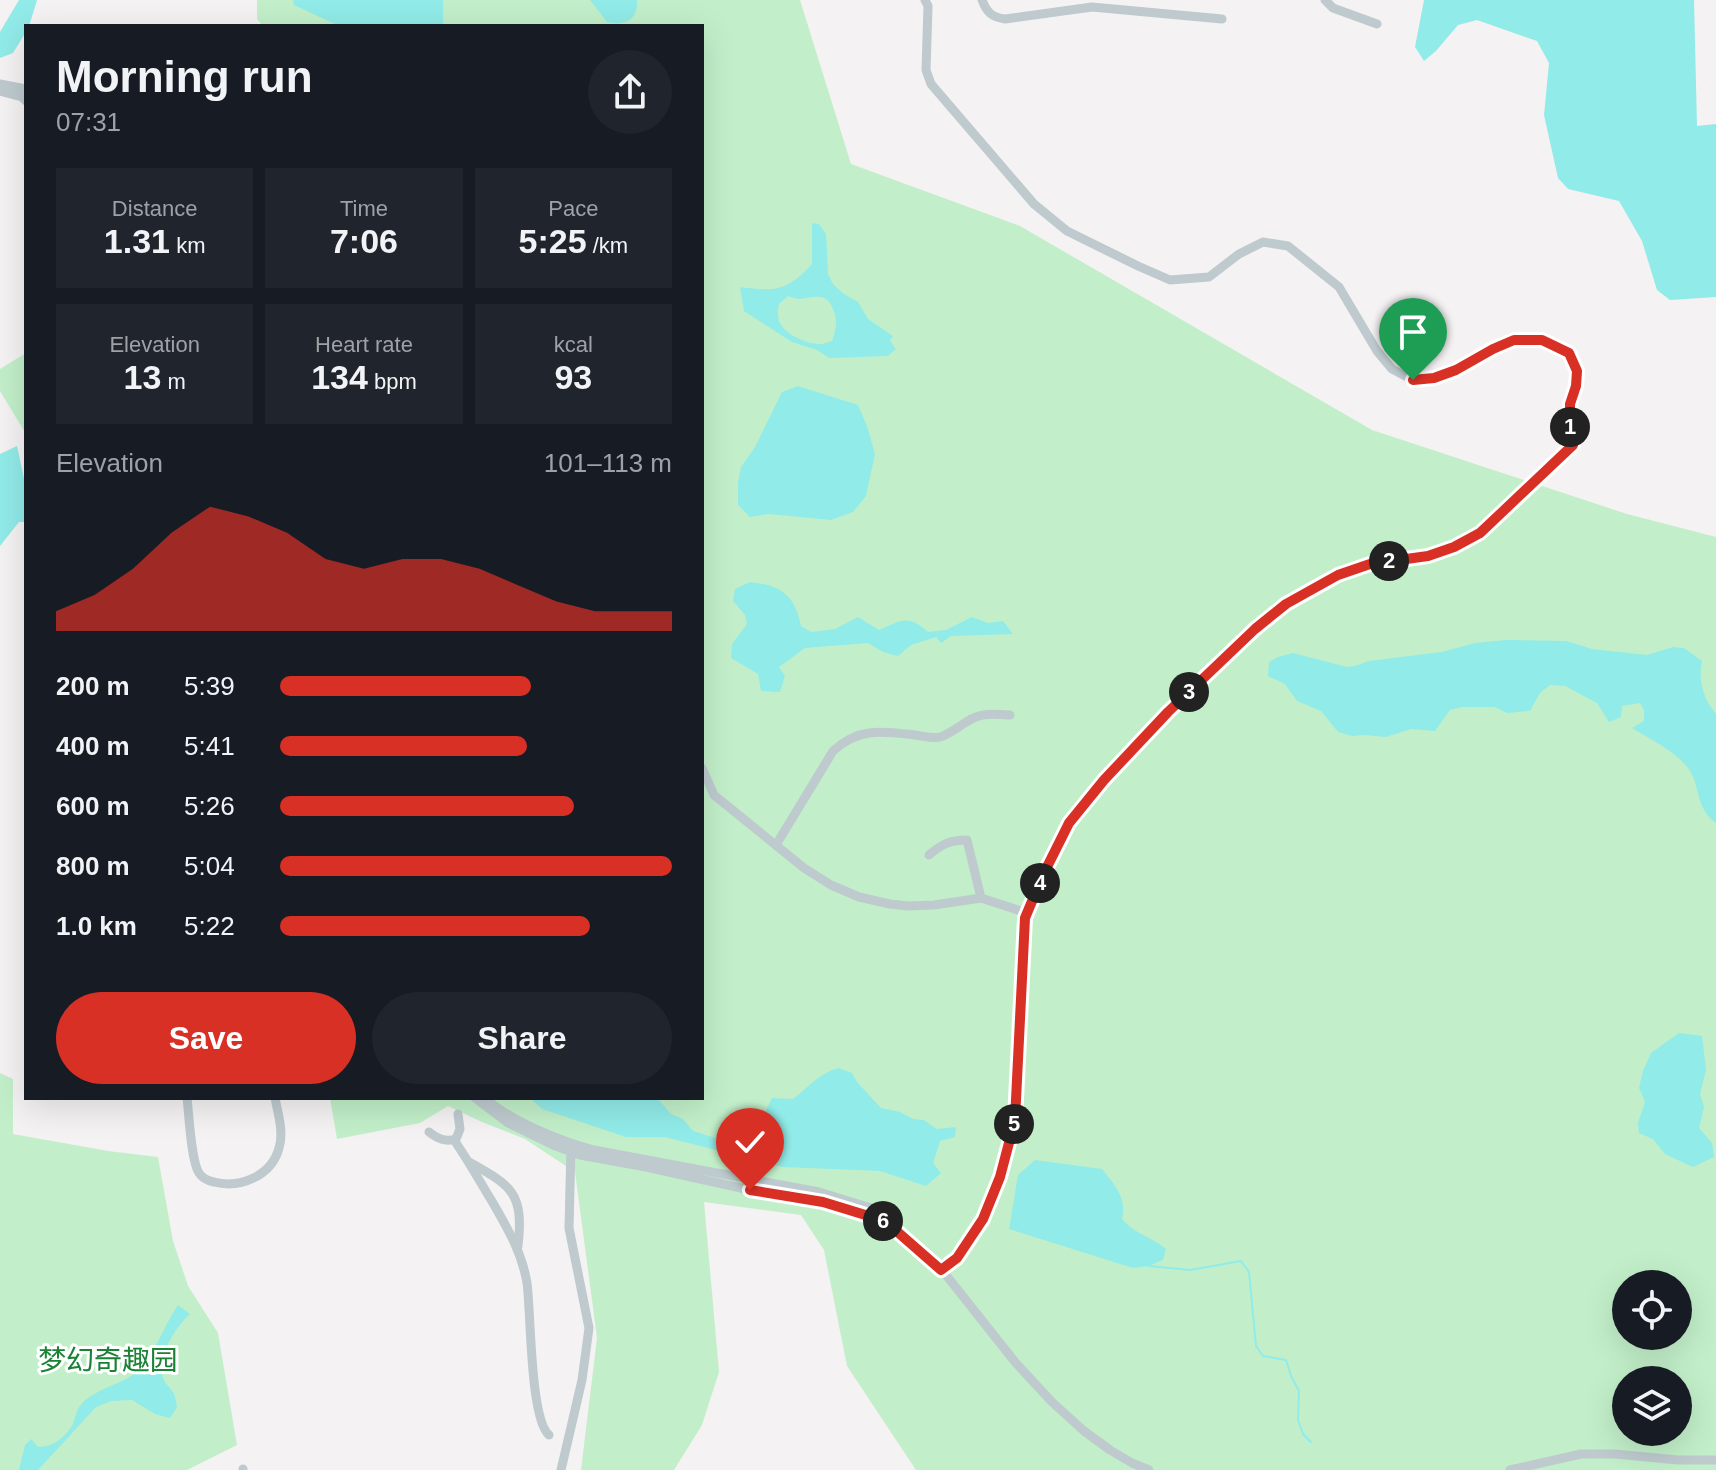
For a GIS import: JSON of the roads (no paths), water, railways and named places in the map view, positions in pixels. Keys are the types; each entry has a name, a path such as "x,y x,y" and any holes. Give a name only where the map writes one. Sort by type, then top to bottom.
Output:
{"street":[{"path":"925,0 928,6 926,70 931,84 1034,204 1067,231 1170,280 1209,277 1239,254 1263,242 1288,246 1339,287 1377,351 1392,369 1413,380 1434,378 1456,370 1514,340 1542,340 1569,353 1577,371 1570,404 1573,445 1480,533 1428,556 1370,564 1338,575 1286,604 1255,629 1168,712 1104,780 1069,823 1025,918 1015,1120 1000,1177 983,1219 957,1258 941,1270"},
{"path":"982,0 986,11 1005,19 1092,7 1222,19"},
{"path":"1325,0 1333,8 1377,24"},
{"path":"2,86 24,82"},
{"path":"2,86 24,89"},
{"path":"2,86 24,99"},
{"path":"776,845 833,751 842,742 874,732 941,737 972,718 989,713 1010,715"},
{"path":"704,772 714,795 804,868 831,885 859,897 908,906 981,898 1027,913"},
{"path":"929,855 952,840 967,840 981,898"},
{"path":"187,1100 199,1174 209,1181 232,1185 256,1177 275,1159 281,1138 275,1100"},
{"path":"478,1100 508,1123 553,1145 819,1192 871,1208 941,1270 1015,1362 1052,1402 1110,1450 1149,1470"},
{"path":"488,1100 571,1148"},
{"path":"429,1132 439,1140 456,1139 460,1129 458,1114"},
{"path":"454,1140 516,1243 527,1283 535,1389 544,1430 549,1435"},
{"path":"561,1470 582,1380 589,1328 569,1228 571,1148"},
{"path":"469,1162 498,1178 510,1189 519,1216 518,1250"},
{"path":"1510,1470 1581,1454 1716,1460"}],"water":[{"path":"19,0 37,0 30,24 24,24 24,35 13,53 0,58 0,32"},
{"path":"293,0 443,0 443,24 335,24 294,5"},
{"path":"590,0 637,0 637,7 629,20 613,23 607,22"},
{"path":"1424,0 1694,0 1697,126 1716,124 1716,297 1670,300 1657,290 1642,241 1619,201 1568,189 1558,178 1544,115 1549,63 1537,41 1477,20 1458,25 1424,61 1415,47"},
{"path":"812,223 819,224 826,234 828,274 833,284 858,302 868,319 893,336 890,341 896,349 888,356 829,358 817,350 792,342 744,311 740,287 780,288 795,280 812,264","holes":["788,296 827,300 836,317 832,341 820,344 809,342 797,338 783,327 778,319 779,304"]},
{"path":"798,386 858,405 875,454 866,496 853,512 831,520 769,514 750,517 738,505 741,467 755,447 782,392"},
{"path":"17,446 24,479 24,522 19,522 0,546 0,454"},
{"path":"750,582 784,593 795,606 801,626 811,632 835,629 858,617 879,630 905,620 928,632 946,630 972,617 988,623 1003,621 1013,634 951,636 941,643 936,637 911,645 898,656 868,643 805,648 779,667 785,676 780,692 761,691 758,674 731,658 732,644 747,624 745,615 733,601 735,589"},
{"path":"1505,640 1566,641 1592,649 1647,655 1673,647 1684,648 1702,661 1703,689 1716,714 1716,823 1704,810 1688,768 1669,751 1632,728 1644,721 1640,703 1622,706 1621,717 1609,722 1597,703 1565,686 1550,685 1540,693 1530,711 1507,713 1495,707 1462,707 1450,710 1435,731 1411,729 1386,737 1352,736 1338,732 1321,711 1297,701 1285,684 1268,676 1269,662 1293,653 1347,667"},
{"path":"1679,1033 1702,1036 1706,1070 1700,1094 1704,1107 1699,1128 1712,1143 1714,1157 1693,1167 1665,1154 1653,1139 1639,1133 1638,1123 1645,1102 1639,1088 1643,1071 1651,1053"},
{"path":"839,1068 852,1073 881,1108 924,1120 937,1129 956,1127 955,1137 940,1141 933,1163 941,1173 926,1186 880,1171 783,1167 665,1137 626,1137 542,1109 532,1100 659,1100 693,1131 722,1140 736,1137 745,1123 762,1118 772,1098 793,1099"},
{"path":"1035,1160 1102,1169 1121,1198 1122,1219 1166,1249 1163,1260 1133,1268 1009,1229 1018,1175"},
{"path":"178,1305 190,1314 173,1335 162,1362 163,1378 173,1392 177,1406 170,1418 155,1414 132,1400 112,1401 96,1407 38,1470 19,1470 25,1445 31,1439 38,1447 58,1441 70,1429 85,1401 141,1368"}],"waterway":[{"path":"1149,1266 1190,1270 1241,1261 1249,1272 1256,1346 1263,1356 1286,1360 1299,1391 1298,1420 1303,1434 1311,1442"}],"park label":[{"name":"梦幻奇趣园","path":"108,1360"}]}
